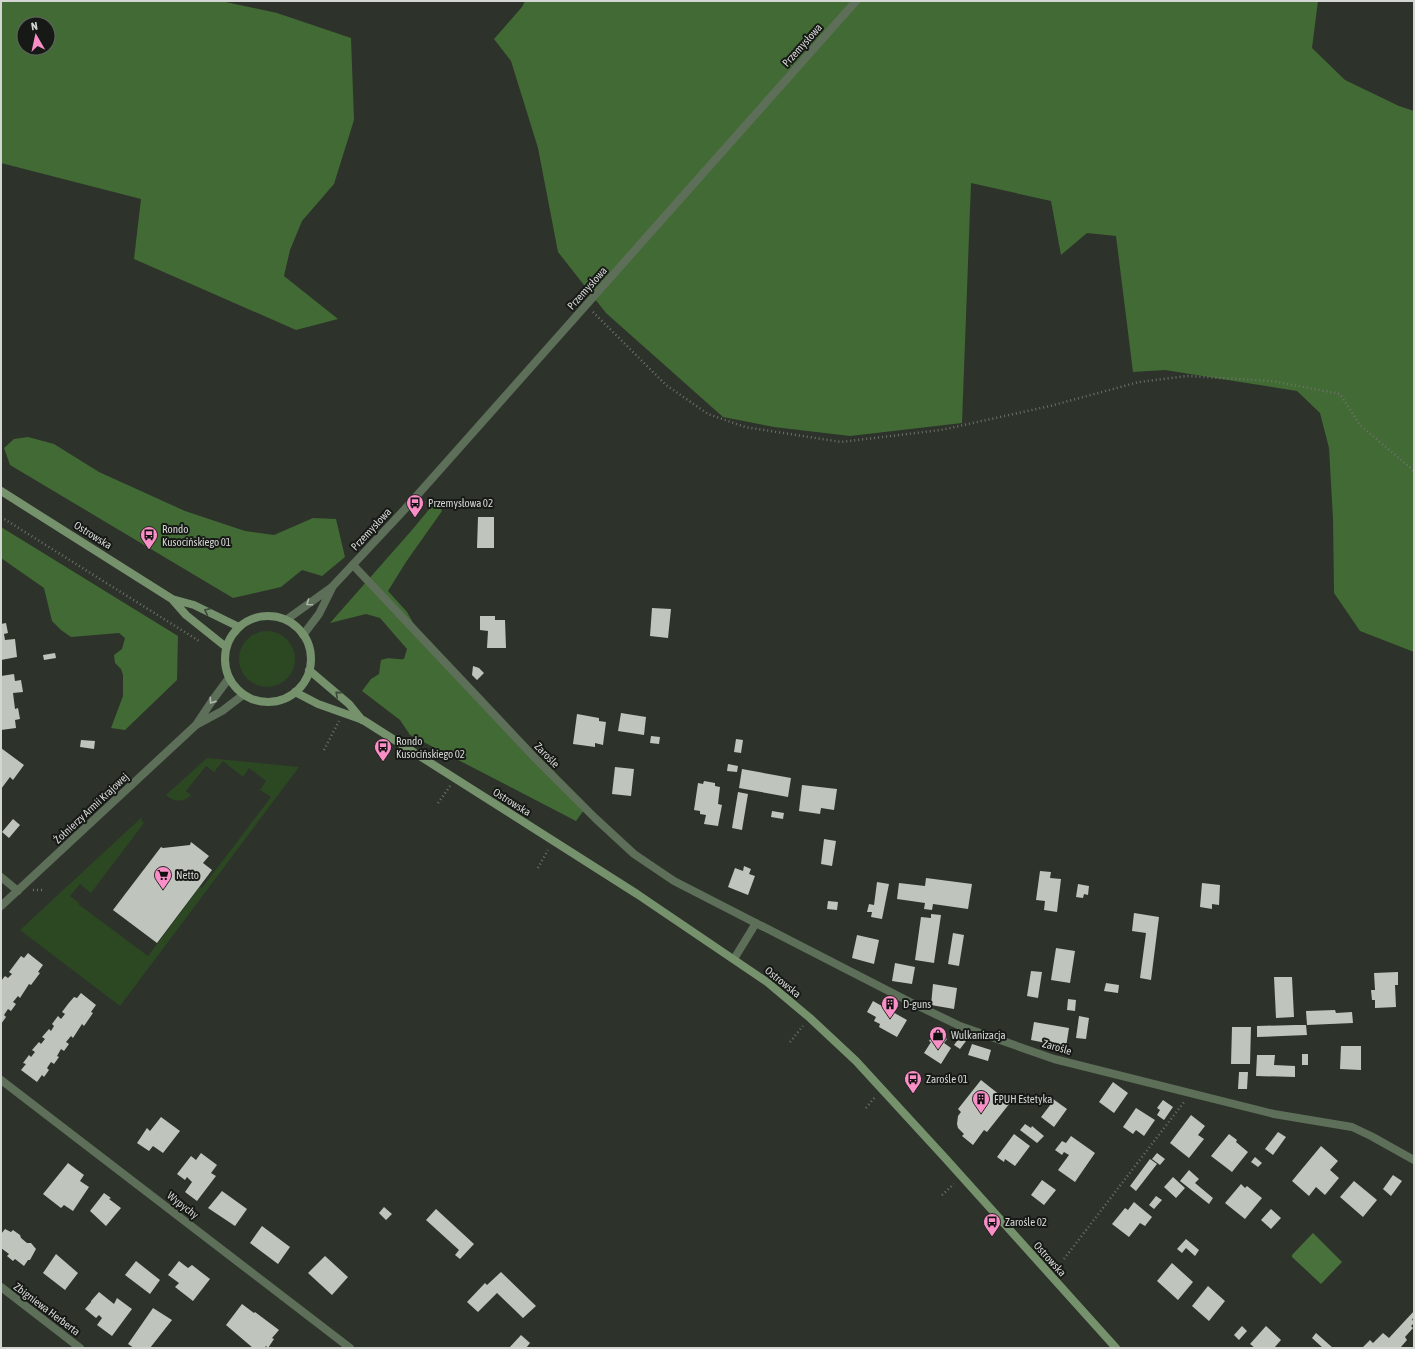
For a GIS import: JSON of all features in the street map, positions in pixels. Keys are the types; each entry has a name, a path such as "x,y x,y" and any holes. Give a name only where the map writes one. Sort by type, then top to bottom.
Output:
{"main road":[{"name":"Ostrowska","path":"1,491 172,599 186,615 226,647"},
{"name":"Ostrowska","path":"172,599 194,605 239,627"},
{"path":"270,616 286,620 296,626 303,635 310,652 311,661 304,682 295,692 283,700 270,702 256,701 243,695 235,688 225,668 224,658 226,647 231,636 239,627 253,618 270,616"},
{"name":"Ostrowska","path":"309,670 349,704 363,720 734,959 767,982 810,1018 856,1061 1116,1348"},
{"name":"Ostrowska","path":"295,692 318,704 363,720"}],"street":[{"name":"Przemysłowa","path":"286,620 332,587 405,509 856,1"},
{"name":"Zarośle","path":"353,565 536,759 595,818 634,854 674,881 910,1002 960,1026 1054,1059 1274,1114 1352,1127 1414,1160"},
{"name":"Przemysłowa","path":"303,635 319,614 332,587"},
{"name":"Żołnierzy Armii Krajowej","path":"1,906 196,725 229,678"},
{"name":"Żołnierzy Armii Krajowej","path":"196,725 222,711 243,695"},
{"path":"1,877 18,890"},
{"path":"734,959 756,923"},
{"name":"Wypychy","path":"1,1080 350,1348"},
{"name":"Zbigniewa Herberta","path":"1,1287 80,1348"}],"path":[{"path":"586,305 666,386 708,414 745,427 841,442 941,430 1050,406 1139,382 1187,376 1272,381 1340,394 1360,425 1414,471"},
{"path":"1,517 200,641"},
{"path":"324,750 343,714"},
{"path":"438,803 456,780"},
{"path":"538,868 553,841"},
{"path":"790,1042 810,1018"},
{"path":"1064,1259 1190,1093"},
{"path":"942,1195 963,1178"}],"shaded area":[{"path":"1,1 221,1 277,13 351,38 354,120 334,184 302,221 290,250 284,276 338,319 296,330 134,259 141,199 1,163"},
{"path":"525,1 1318,1 1312,48 1345,80 1399,106 1414,111 1414,652 1360,631 1334,593 1333,519 1329,448 1320,413 1297,391 1165,370 1133,372 1116,236 1087,233 1061,255 1051,201 971,183 962,423 850,436 774,427 723,417 606,313 558,252 538,148 511,61 494,39 522,7"},
{"path":"28,437 54,444 99,472 185,511 245,531 274,535 313,518 336,519 345,557 322,576 302,570 281,587 233,598 10,465 4,448 14,439"},
{"path":"438,503 442,511 406,562 388,591 407,612 423,640 493,718 554,771 584,810 576,821 410,735 400,720 362,691 371,679 379,674 381,660 387,658 404,659 407,649 380,618 366,614 330,623 431,507"},
{"path":"1,527 178,636 177,680 125,730 111,728 123,696 123,675 121,669 115,663 114,655 122,649 125,638 119,633 71,637 61,630 52,621 44,588 1,558"},
{"path":"267,631 278,634 287,639 292,648 295,659 292,670 287,679 278,684 267,687 256,684 247,679 242,670 239,659 242,648 247,639 256,634"},
{"path":"207,758 299,767 120,1006 20,930 143,816 141,820 144,823 91,893 80,884 70,896 79,903 78,904 148,956 271,797 260,790 266,781 249,768 243,777 223,761 214,772 206,766 186,791 191,795 185,799 179,801 169,798 166,795"},
{"path":"1313,1233 1342,1262 1321,1284 1292,1257 1292,1255"}],"building":[{"path":"478,517 494,517 494,548 477,548"},
{"path":"652,608 671,609 668,638 650,636"},
{"path":"480,616 495,616 495,620 505,620 506,648 487,648 488,631 480,630"},
{"path":"6,623 8,633 4,634 5,640 15,639 17,657 1,660 1,624"},
{"path":"55,653 56,658 44,660 43,655"},
{"path":"473,666 479,668 484,673 477,680 472,675"},
{"path":"14,674 15,681 21,680 23,692 13,693 15,709 18,708 20,719 15,720 16,728 1,730 1,676"},
{"path":"621,713 646,717 644,735 618,731"},
{"path":"577,714 599,718 599,721 606,722 603,745 595,743 595,747 573,744"},
{"path":"651,736 660,737 659,744 650,743"},
{"path":"736,739 743,740 741,753 734,752"},
{"path":"81,740 95,741 94,749 80,747"},
{"path":"1,748 24,765 13,780 10,777 1,789"},
{"path":"728,764 738,766 737,772 727,771"},
{"path":"615,767 634,769 631,796 612,794"},
{"path":"742,769 791,778 788,797 739,788"},
{"path":"704,781 715,783 715,786 720,787 718,804 722,805 718,826 704,824 706,815 700,814 700,811 694,810 698,783 703,784"},
{"path":"802,785 837,789 834,810 821,808 820,814 799,811"},
{"path":"738,792 748,794 742,830 732,828"},
{"path":"772,811 784,813 783,819 771,817"},
{"path":"13,819 20,825 9,838 2,832"},
{"path":"824,839 836,841 832,866 821,864"},
{"name":"Netto","path":"191,842 209,856 203,863 212,870 157,943 113,910 161,847 190,845"},
{"path":"744,866 751,869 749,874 755,876 748,895 728,887 735,868 743,871"},
{"path":"1040,871 1051,872 1050,878 1061,879 1057,912 1044,910 1045,901 1036,900"},
{"path":"926,878 972,884 968,909 933,904 932,910 924,909 925,903 897,899 899,883 925,886"},
{"path":"877,882 889,884 882,919 871,917 872,912 867,912 869,904 874,905"},
{"path":"1202,883 1220,885 1219,905 1212,904 1212,909 1200,907"},
{"path":"1078,884 1089,886 1088,895 1084,894 1083,898 1076,897"},
{"path":"828,901 838,902 837,910 827,909"},
{"path":"1134,913 1159,917 1151,980 1140,978 1146,933 1132,931"},
{"path":"931,914 941,915 934,963 915,960 921,917 931,918"},
{"path":"953,933 964,935 959,966 948,964"},
{"path":"857,935 879,940 874,964 852,958"},
{"path":"1056,948 1075,951 1070,983 1051,980"},
{"path":"28,953 43,965 38,972 40,973 31,985 29,984 20,998 18,996 13,1002 16,1004 11,1011 8,1009 4,1015 6,1017 1,1024 1,981 5,976 8,978 12,974 9,972 21,956 24,958"},
{"path":"895,963 915,967 912,984 892,981"},
{"path":"1031,971 1042,972 1038,998 1027,996"},
{"path":"1398,972 1398,985 1395,985 1396,1007 1375,1008 1375,1000 1372,1000 1371,990 1375,990 1374,973"},
{"path":"1274,977 1292,977 1294,1017 1276,1018"},
{"path":"1106,983 1119,985 1118,993 1104,991"},
{"path":"933,984 957,988 954,1009 931,1005"},
{"path":"81,993 96,1005 91,1012 93,1013 84,1026 82,1024 73,1038 71,1036 66,1042 69,1044 64,1051 61,1049 57,1056 59,1057 54,1064 51,1062 47,1068 49,1070 44,1077 42,1075 37,1082 21,1070 26,1064 23,1063 29,1055 31,1057 35,1052 32,1050 39,1042 41,1044 45,1039 42,1037 49,1029 51,1031 54,1026 52,1024 58,1016 61,1019 65,1014 62,1012 68,1004 74,997 77,998"},
{"path":"1068,999 1076,1000 1075,1011 1067,1010"},
{"name":"D-guns","path":"873,1001 907,1020 897,1037 879,1027 880,1024 874,1021 876,1017 867,1012"},
{"path":"1335,1010 1336,1013 1352,1012 1353,1023 1307,1025 1306,1011"},
{"path":"1079,1016 1089,1018 1086,1039 1076,1038"},
{"path":"1034,1022 1069,1028 1066,1047 1031,1040"},
{"path":"1306,1025 1307,1035 1257,1037 1257,1026"},
{"path":"1232,1027 1251,1027 1250,1064 1231,1064"},
{"name":"Wulkanizacja","path":"933,1035 939,1039 942,1035 947,1039 944,1043 951,1048 941,1064 924,1053 931,1042 929,1041"},
{"path":"960,1037 966,1041 960,1049 954,1045"},
{"path":"972,1044 991,1050 988,1061 968,1055"},
{"path":"1341,1046 1361,1046 1361,1070 1340,1069"},
{"path":"1302,1054 1308,1054 1308,1065 1302,1065"},
{"path":"1257,1055 1275,1055 1274,1065 1295,1066 1295,1077 1256,1076"},
{"path":"1239,1072 1248,1072 1247,1089 1238,1089"},
{"name":"FPUH Estetyka","path":"981,1080 1010,1103 987,1132 984,1130 973,1145 962,1136 964,1134 958,1128 958,1116 961,1112 958,1109"},
{"path":"1113,1082 1128,1093 1114,1113 1099,1102"},
{"path":"1053,1099 1067,1109 1054,1127 1041,1117"},
{"path":"1163,1100 1173,1107 1164,1120 1157,1115 1160,1110 1157,1108"},
{"path":"1136,1108 1155,1120 1144,1136 1136,1130 1133,1134 1123,1127"},
{"path":"1191,1115 1205,1126 1198,1135 1204,1139 1189,1158 1170,1143"},
{"path":"161,1117 180,1131 163,1153 153,1146 149,1151 137,1143 147,1128 150,1131"},
{"path":"1025,1124 1031,1128 1032,1126 1044,1136 1037,1143 1020,1130"},
{"path":"1278,1132 1286,1137 1273,1155 1265,1149"},
{"path":"1014,1134 1030,1146 1015,1166 1005,1159 1004,1162 997,1157"},
{"path":"1229,1134 1248,1152 1232,1172 1211,1156"},
{"path":"1071,1136 1095,1153 1075,1182 1058,1170 1069,1155 1064,1152 1062,1155 1055,1150 1062,1141 1066,1143"},
{"path":"1321,1146 1338,1161 1330,1170 1339,1178 1325,1195 1316,1187 1309,1196 1292,1181"},
{"path":"201,1153 217,1165 211,1173 216,1176 197,1201 185,1192 192,1182 187,1177 185,1180 177,1174 191,1156 196,1160"},
{"path":"1157,1153 1165,1159 1160,1165 1152,1159"},
{"path":"1255,1157 1262,1163 1258,1167 1251,1162"},
{"path":"1150,1159 1157,1164 1136,1191 1130,1186"},
{"path":"68,1163 84,1175 80,1181 89,1187 73,1211 64,1205 61,1208 43,1194"},
{"path":"1189,1170 1199,1179 1195,1183 1213,1198 1209,1204 1180,1181"},
{"path":"1393,1175 1402,1181 1391,1196 1383,1189"},
{"path":"1173,1177 1185,1188 1176,1198 1164,1187"},
{"path":"1042,1180 1056,1190 1044,1205 1031,1195"},
{"path":"1354,1181 1377,1200 1363,1217 1340,1197"},
{"path":"1241,1184 1245,1188 1247,1186 1262,1198 1245,1219 1225,1203"},
{"path":"222,1191 247,1209 235,1226 208,1208"},
{"path":"104,1193 121,1208 106,1226 90,1211"},
{"path":"1156,1196 1162,1200 1154,1209 1149,1205"},
{"path":"1134,1202 1152,1217 1145,1226 1140,1223 1129,1237 1112,1224 1125,1208 1128,1210"},
{"path":"384,1207 392,1214 386,1220 379,1213"},
{"path":"436,1209 474,1244 460,1259 455,1255 459,1250 426,1220"},
{"path":"1271,1209 1281,1218 1271,1229 1261,1220"},
{"path":"262,1226 290,1247 278,1264 250,1243"},
{"path":"5,1229 11,1232 13,1230 27,1243 31,1243 36,1249 30,1260 28,1260 24,1266 15,1259 13,1261 7,1256 9,1254 1,1248 1,1234"},
{"path":"1186,1239 1199,1250 1195,1256 1186,1248 1182,1253 1177,1249"},
{"path":"56,1254 78,1273 65,1290 43,1273"},
{"path":"325,1256 348,1277 332,1295 308,1273"},
{"path":"136,1261 160,1280 150,1294 125,1275"},
{"path":"179,1261 188,1268 192,1265 210,1279 193,1301 175,1287 179,1283 168,1275"},
{"path":"1172,1263 1193,1282 1178,1300 1157,1281"},
{"path":"501,1272 536,1306 523,1318 497,1293 478,1312 467,1302 485,1283 487,1285"},
{"path":"1208,1286 1225,1301 1209,1321 1192,1306"},
{"path":"99,1292 114,1304 117,1298 132,1309 112,1336 97,1325 102,1318 99,1315 96,1318 85,1309"},
{"path":"242,1304 279,1330 272,1338 274,1339 268,1348 266,1346 264,1348 253,1348 226,1325"},
{"path":"153,1308 172,1320 150,1348 134,1348 128,1344"},
{"path":"1414,1311 1414,1318 1412,1319 1414,1323 1411,1326 1413,1328 1405,1337 1407,1340 1400,1348 1363,1347 1370,1340 1373,1343 1383,1333 1389,1338"},
{"path":"1242,1326 1247,1331 1239,1340 1234,1335"},
{"path":"1266,1326 1281,1340 1274,1348 1255,1348 1250,1344"},
{"path":"1316,1333 1333,1348 1323,1348 1312,1338"},
{"path":"521,1335 530,1343 526,1348 509,1348"}],"place":[{"name":"Przemysłowa 02","path":"415,518"},
{"name":"Rondo Kusocińskiego 01","path":"149,550"},
{"name":"Rondo Kusocińskiego 02","path":"383,762"},
{"name":"Netto","path":"163,890"},
{"name":"D-guns","path":"890,1019"},
{"name":"Wulkanizacja","path":"938,1050"},
{"name":"Zarośle 01","path":"913,1094"},
{"name":"FPUH Estetyka","path":"981,1114"},
{"name":"Zarośle 02","path":"992,1237"}]}
